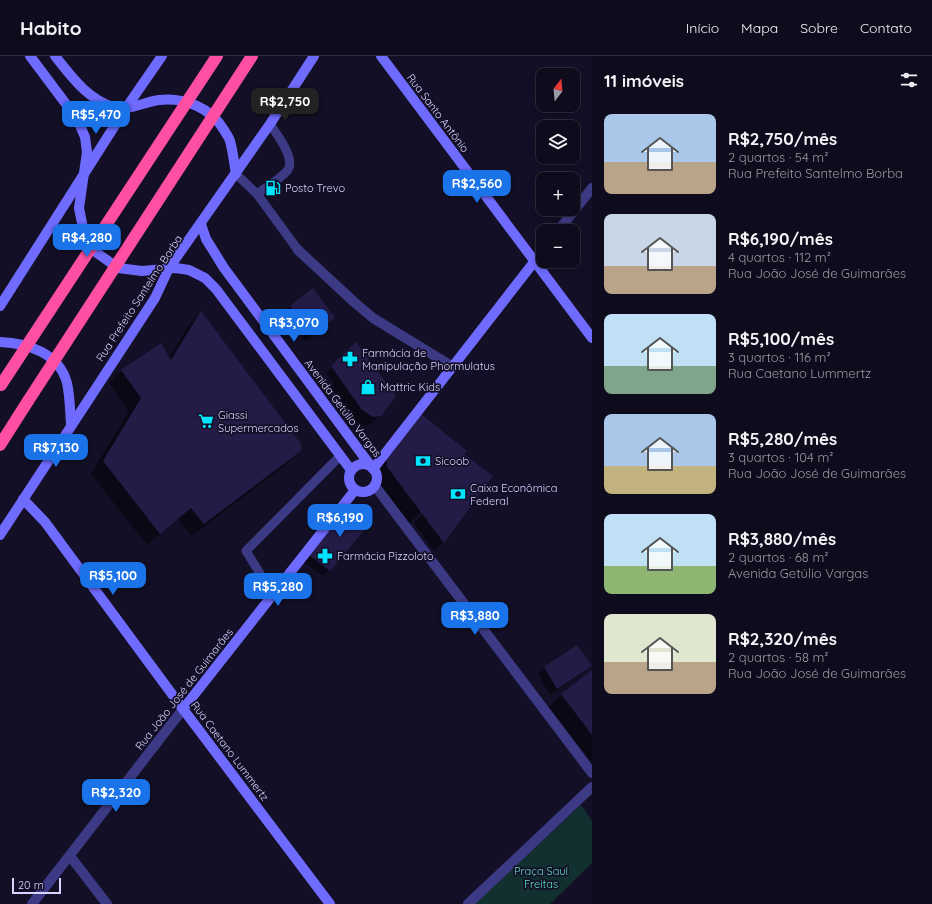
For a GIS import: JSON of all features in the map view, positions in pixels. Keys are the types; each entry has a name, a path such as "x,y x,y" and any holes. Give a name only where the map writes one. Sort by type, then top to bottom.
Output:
{"highway":[{"path":"0,386 217,56"},
{"path":"0,445 252,56"}],"main road":[{"path":"30,56 69,108 79,123 85,138 87,152 80,208 84,233 97,253 118,268 142,271 176,268 189,270 205,278 216,289 351,470"},
{"path":"55,56 78,84 89,94 99,101 114,107 126,108 159,100 181,100 202,108 219,122 230,140 236,174"},
{"path":"0,306 126,108 162,56"},
{"name":"Rua Prefeito Santelmo Borba","path":"0,535 71,424 155,298 169,268 236,174 314,56"},
{"name":"Rua Santo Antônio","path":"381,56 592,338"},
{"name":"Avenida Getúlio Vargas","path":"201,224 206,239 224,268 373,469"},
{"path":"373,469 534,262"},
{"path":"0,342 17,342 35,348 51,358 62,371 67,384 71,424"},
{"path":"361,464 366,464 373,469 377,477 375,486 372,490 364,493 355,490 350,484 349,475 351,470 361,464"},
{"name":"Rua João José de Guimarães","path":"183,709 355,490"},
{"name":"Rua Caetano Lummertz","path":"23,499 45,522 183,709 330,904"}],"street":[{"path":"564,224 592,188"},
{"path":"298,250 373,318 453,367"},
{"path":"375,486 592,773"},
{"name":"Rua João José de Guimarães","path":"32,904 183,709"},
{"path":"468,904 592,787"},
{"path":"70,856 107,904"}],"lane":[{"path":"257,194 288,170 290,163 289,156 270,124"},
{"path":"236,174 257,194 298,250"},
{"path":"276,592 264,580 246,550 340,456"}],"green space":[{"name":"Praça Saul Freitas","path":"581,805 592,821 592,863 550,904 474,904"}],"building":[{"path":"313,288 335,318 312,335 290,306"},
{"name":"Giassi Supermercados","path":"201,311 301,444 301,451 204,524 191,508 160,534 103,461 141,398 121,370 161,343 171,360"},
{"name":"Mattric Kids","path":"356,342 396,396 381,416 373,417 362,410 331,366"},
{"path":"420,413 467,451 464,454 493,476 444,543 387,467 386,456"},
{"path":"349,507 360,509 370,523 330,571 309,555"},
{"path":"577,645 592,666 557,689 544,667"},
{"path":"592,670 592,735 561,694"}],"place":[{"name":"Posto Trevo","path":"273,188"},
{"name":"Farmácia de Manipulação Phormulatus","path":"350,359"},
{"name":"Mattric Kids","path":"368,387"},
{"name":"Giassi Supermercados","path":"206,421"},
{"name":"Sicoob","path":"423,461"},
{"name":"Caixa Econômica Federal","path":"458,494"},
{"name":"Farmácia Pizzoloto","path":"325,556"}]}
